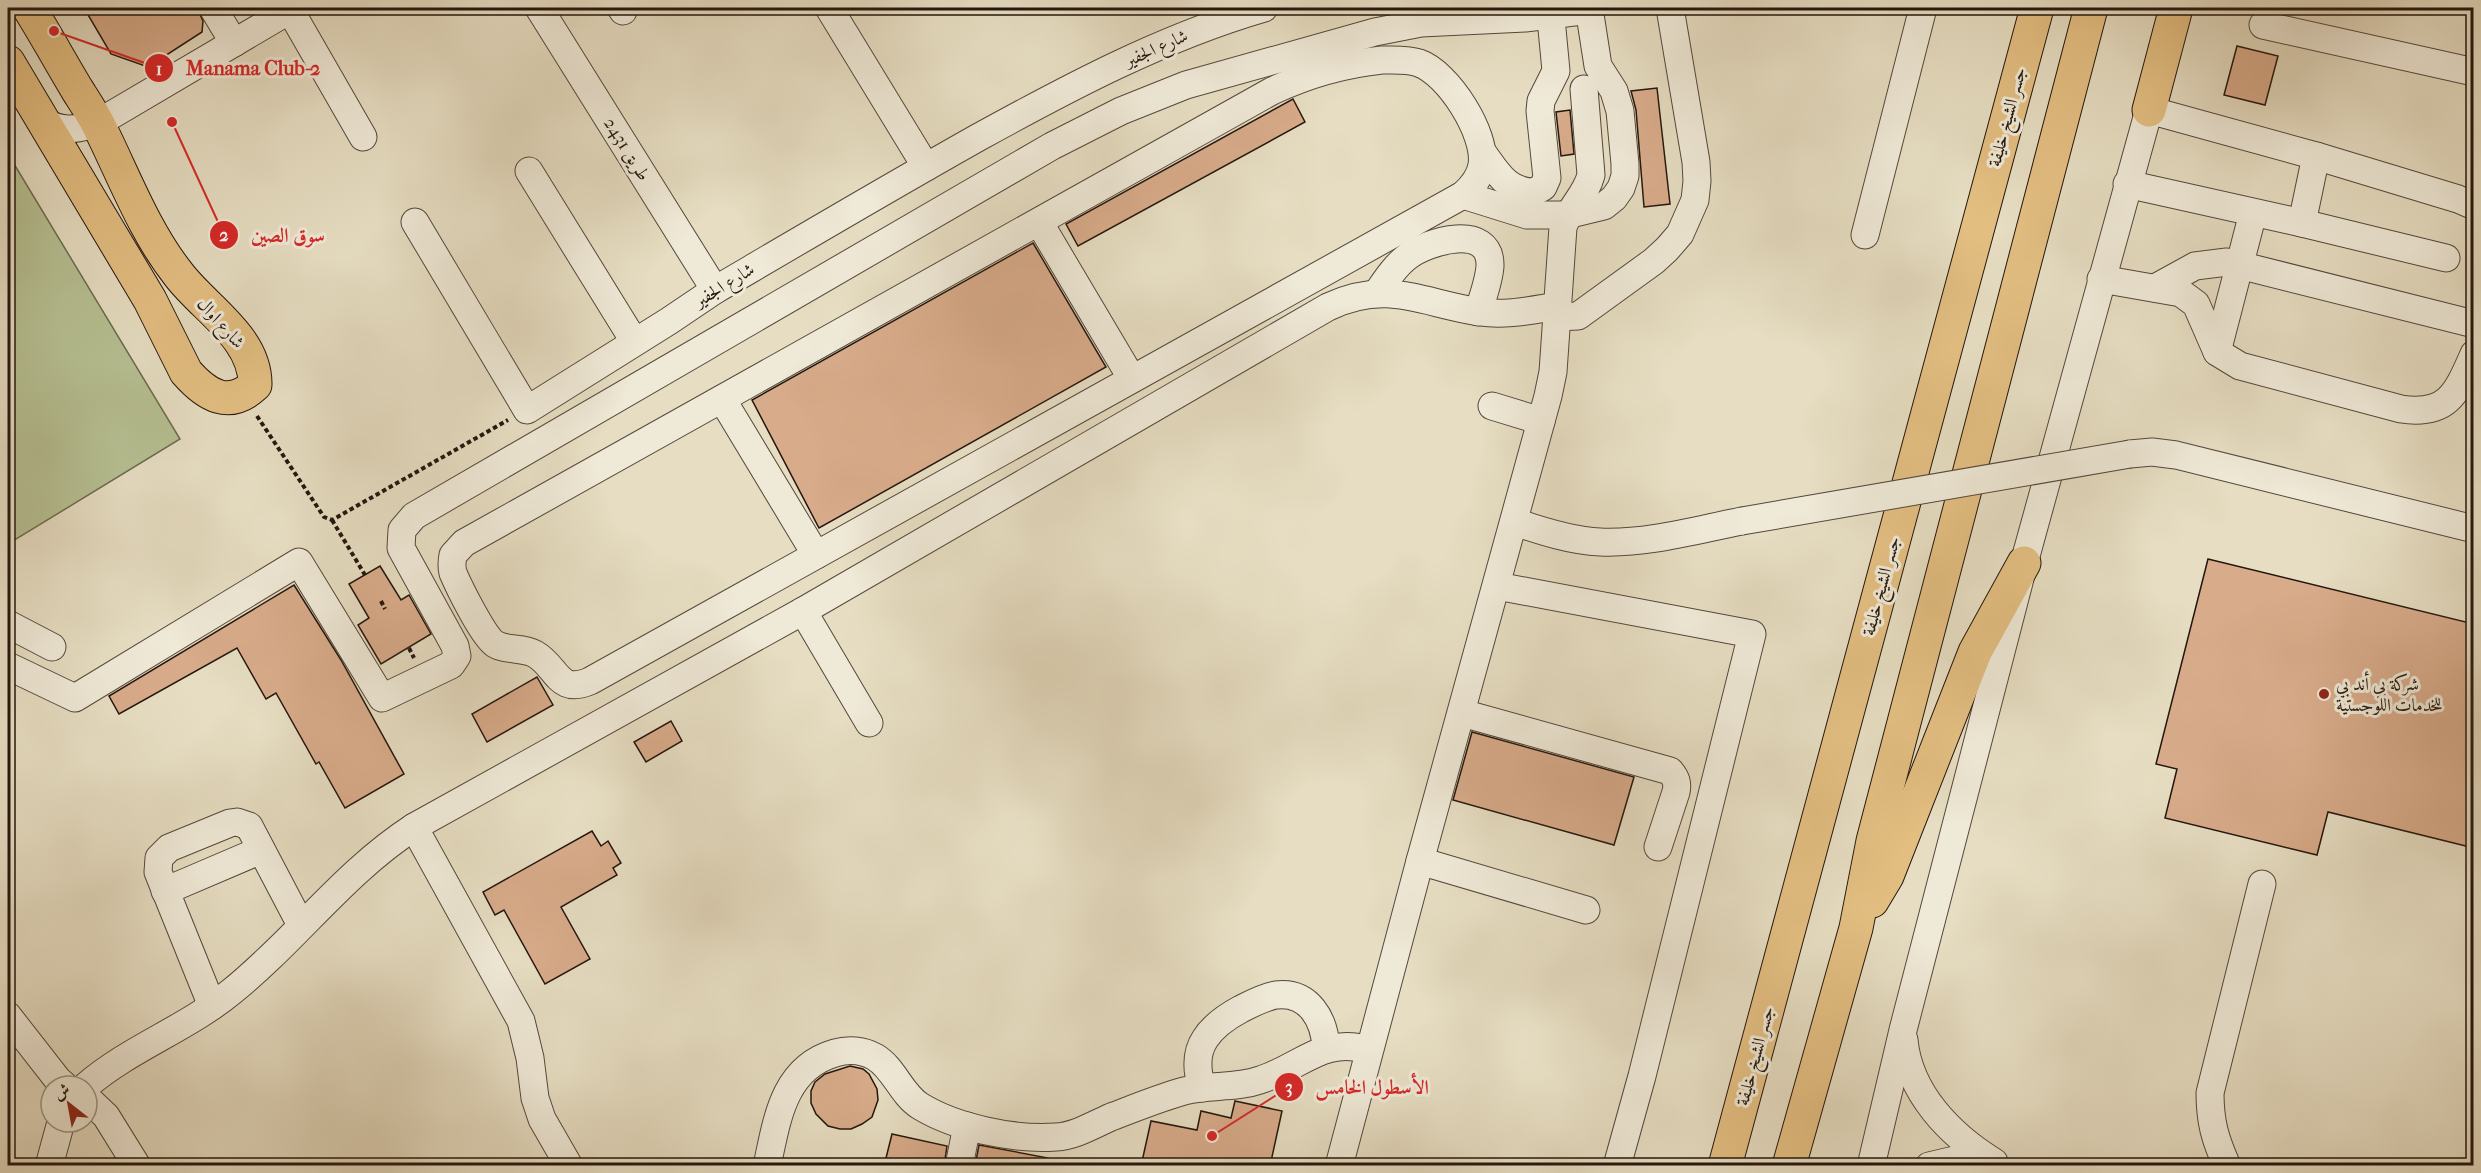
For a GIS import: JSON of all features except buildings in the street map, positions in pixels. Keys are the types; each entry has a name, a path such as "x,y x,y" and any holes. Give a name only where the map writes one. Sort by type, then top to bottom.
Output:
{"main road":[{"name":"شارع اوال","path":"30,8 98,123 136,205 171,265 190,291 236,335 249,357 255,375 255,385 244,396"},
{"name":"جسر الشيخ خليفة","path":"1725,1166 2037,8"},
{"path":"1789,1166 1856,928 1873,841 2091,8"},
{"path":"2149,110 2176,8"},
{"path":"8,62 150,300 186,372 194,382 212,395 225,399 244,396"},
{"path":"1856,928 1887,876 1975,652 2024,563"}],"street":[{"path":"213,8 234,43"},
{"path":"40,119 51,127 64,130 78,129 98,123 128,108 162,85 291,8 363,138"},
{"name":"طريق 2431","path":"539,8 715,290"},
{"path":"829,8 926,167"},
{"name":"شارع الجفير","path":"527,410 715,290 926,167 1099,74 1222,13 1264,8"},
{"path":"99,1076 128,1055 212,1006 257,969 383,847 414,827 803,611 1328,307 1344,299 1377,293 1404,294 1478,312 1558,312 1578,316 1654,261 1680,234 1689,218 1697,181 1696,162 1670,8"},
{"path":"1865,235 1923,8"},
{"path":"8,666 75,698 299,562 382,698 451,665 457,656 455,646 401,548 402,530 414,516 1052,146 1121,111 1198,81 1398,26 1589,9 1598,66 1591,175 1583,196 1567,215 1563,227 1553,372 1515,522 1420,861 1339,1166"},
{"path":"1483,153 1479,177 1463,195 580,686 568,685 558,680 545,662 536,655 503,647 489,638 453,571 453,555 458,548 1272,91 1315,73 1359,62 1404,60 1418,62 1431,69 1442,77 1455,94 1483,153 1506,184 1527,192 1534,192 1543,187 1547,178 1540,111 1541,101 1556,71 1551,11"},
{"path":"2263,25 2474,72"},
{"path":"78,92 93,97 114,96 162,85"},
{"path":"1550,86 1561,88 1596,86"},
{"path":"1872,1166 1903,1030 2024,563 2102,279 2138,186 2149,110 2468,200"},
{"path":"2302,223 2324,158"},
{"path":"2324,158 2378,185 2448,206 2461,212 2474,224"},
{"path":"529,171 634,341"},
{"path":"2138,186 2446,258"},
{"path":"1543,187 1549,198 1567,215"},
{"path":"1463,195 1527,215 1567,215"},
{"path":"2217,352 2253,213"},
{"path":"415,222 527,410"},
{"path":"1039,222 1131,379"},
{"path":"1377,293 1395,269 1418,249 1447,239 1463,239 1476,242 1486,251 1490,264 1478,312"},
{"path":"2155,288 2195,266 2227,262 2474,324"},
{"path":"2102,279 2181,293 2196,304 2217,352 2240,366 2401,409 2417,411 2433,408 2452,395 2458,390 2474,354"},
{"path":"722,399 816,555"},
{"path":"1492,406 1541,421"},
{"path":"1515,522 1540,530 1599,542 1669,535 2152,452 2176,455 2474,529"},
{"path":"1497,586 1752,634 1642,1076 1617,1166"},
{"path":"803,611 869,723"},
{"path":"8,624 52,647"},
{"path":"1462,713 1670,771 1677,784 1676,792 1658,847"},
{"path":"212,1006 165,891 157,865 159,858 169,848 237,822 249,826 302,925"},
{"path":"414,827 521,1021 527,1039 538,1109 569,1166"},
{"path":"165,891 261,850"},
{"path":"1420,861 1586,910"},
{"path":"2227,1166 2210,1119 2210,1093 2262,884"},
{"path":"1202,1088 1197,1072 1198,1055 1204,1039 1234,1013 1275,995 1292,996 1307,1004 1319,1016 1325,1031 1326,1049"},
{"path":"8,1016 53,1074"},
{"path":"1903,1030 1906,1057 1916,1080 1934,1110 1968,1146 2000,1164"},
{"path":"767,1166 779,1112 785,1094 795,1078 809,1065 825,1056 843,1051 859,1051 874,1056 887,1066 895,1080 918,1105 941,1117 967,1126 1030,1137 1058,1137 1086,1129 1166,1096 1202,1088 1234,1087 1259,1080 1339,1045 1369,1050"},
{"path":"99,1109 106,1116 137,1166"},
{"path":"958,1166 967,1126"},
{"path":"49,1166 58,1134"},
{"path":"1929,1166 1963,1158 2000,1164"}],"path":[{"path":"244,396 324,517 332,520 365,575"},
{"path":"332,520 527,410"},
{"path":"381,601 385,609"}],"green space":[{"path":"8,154 180,439 8,544"}],"place":[{"name":"Manama Club-2","path":"54,31"},
{"name":"سوق الصين","path":"172,122"},
{"name":"شركة بي أند بي للخدمات اللوجستية","path":"2324,694"},
{"name":"الأسطول الخامس","path":"1212,1136"}]}
